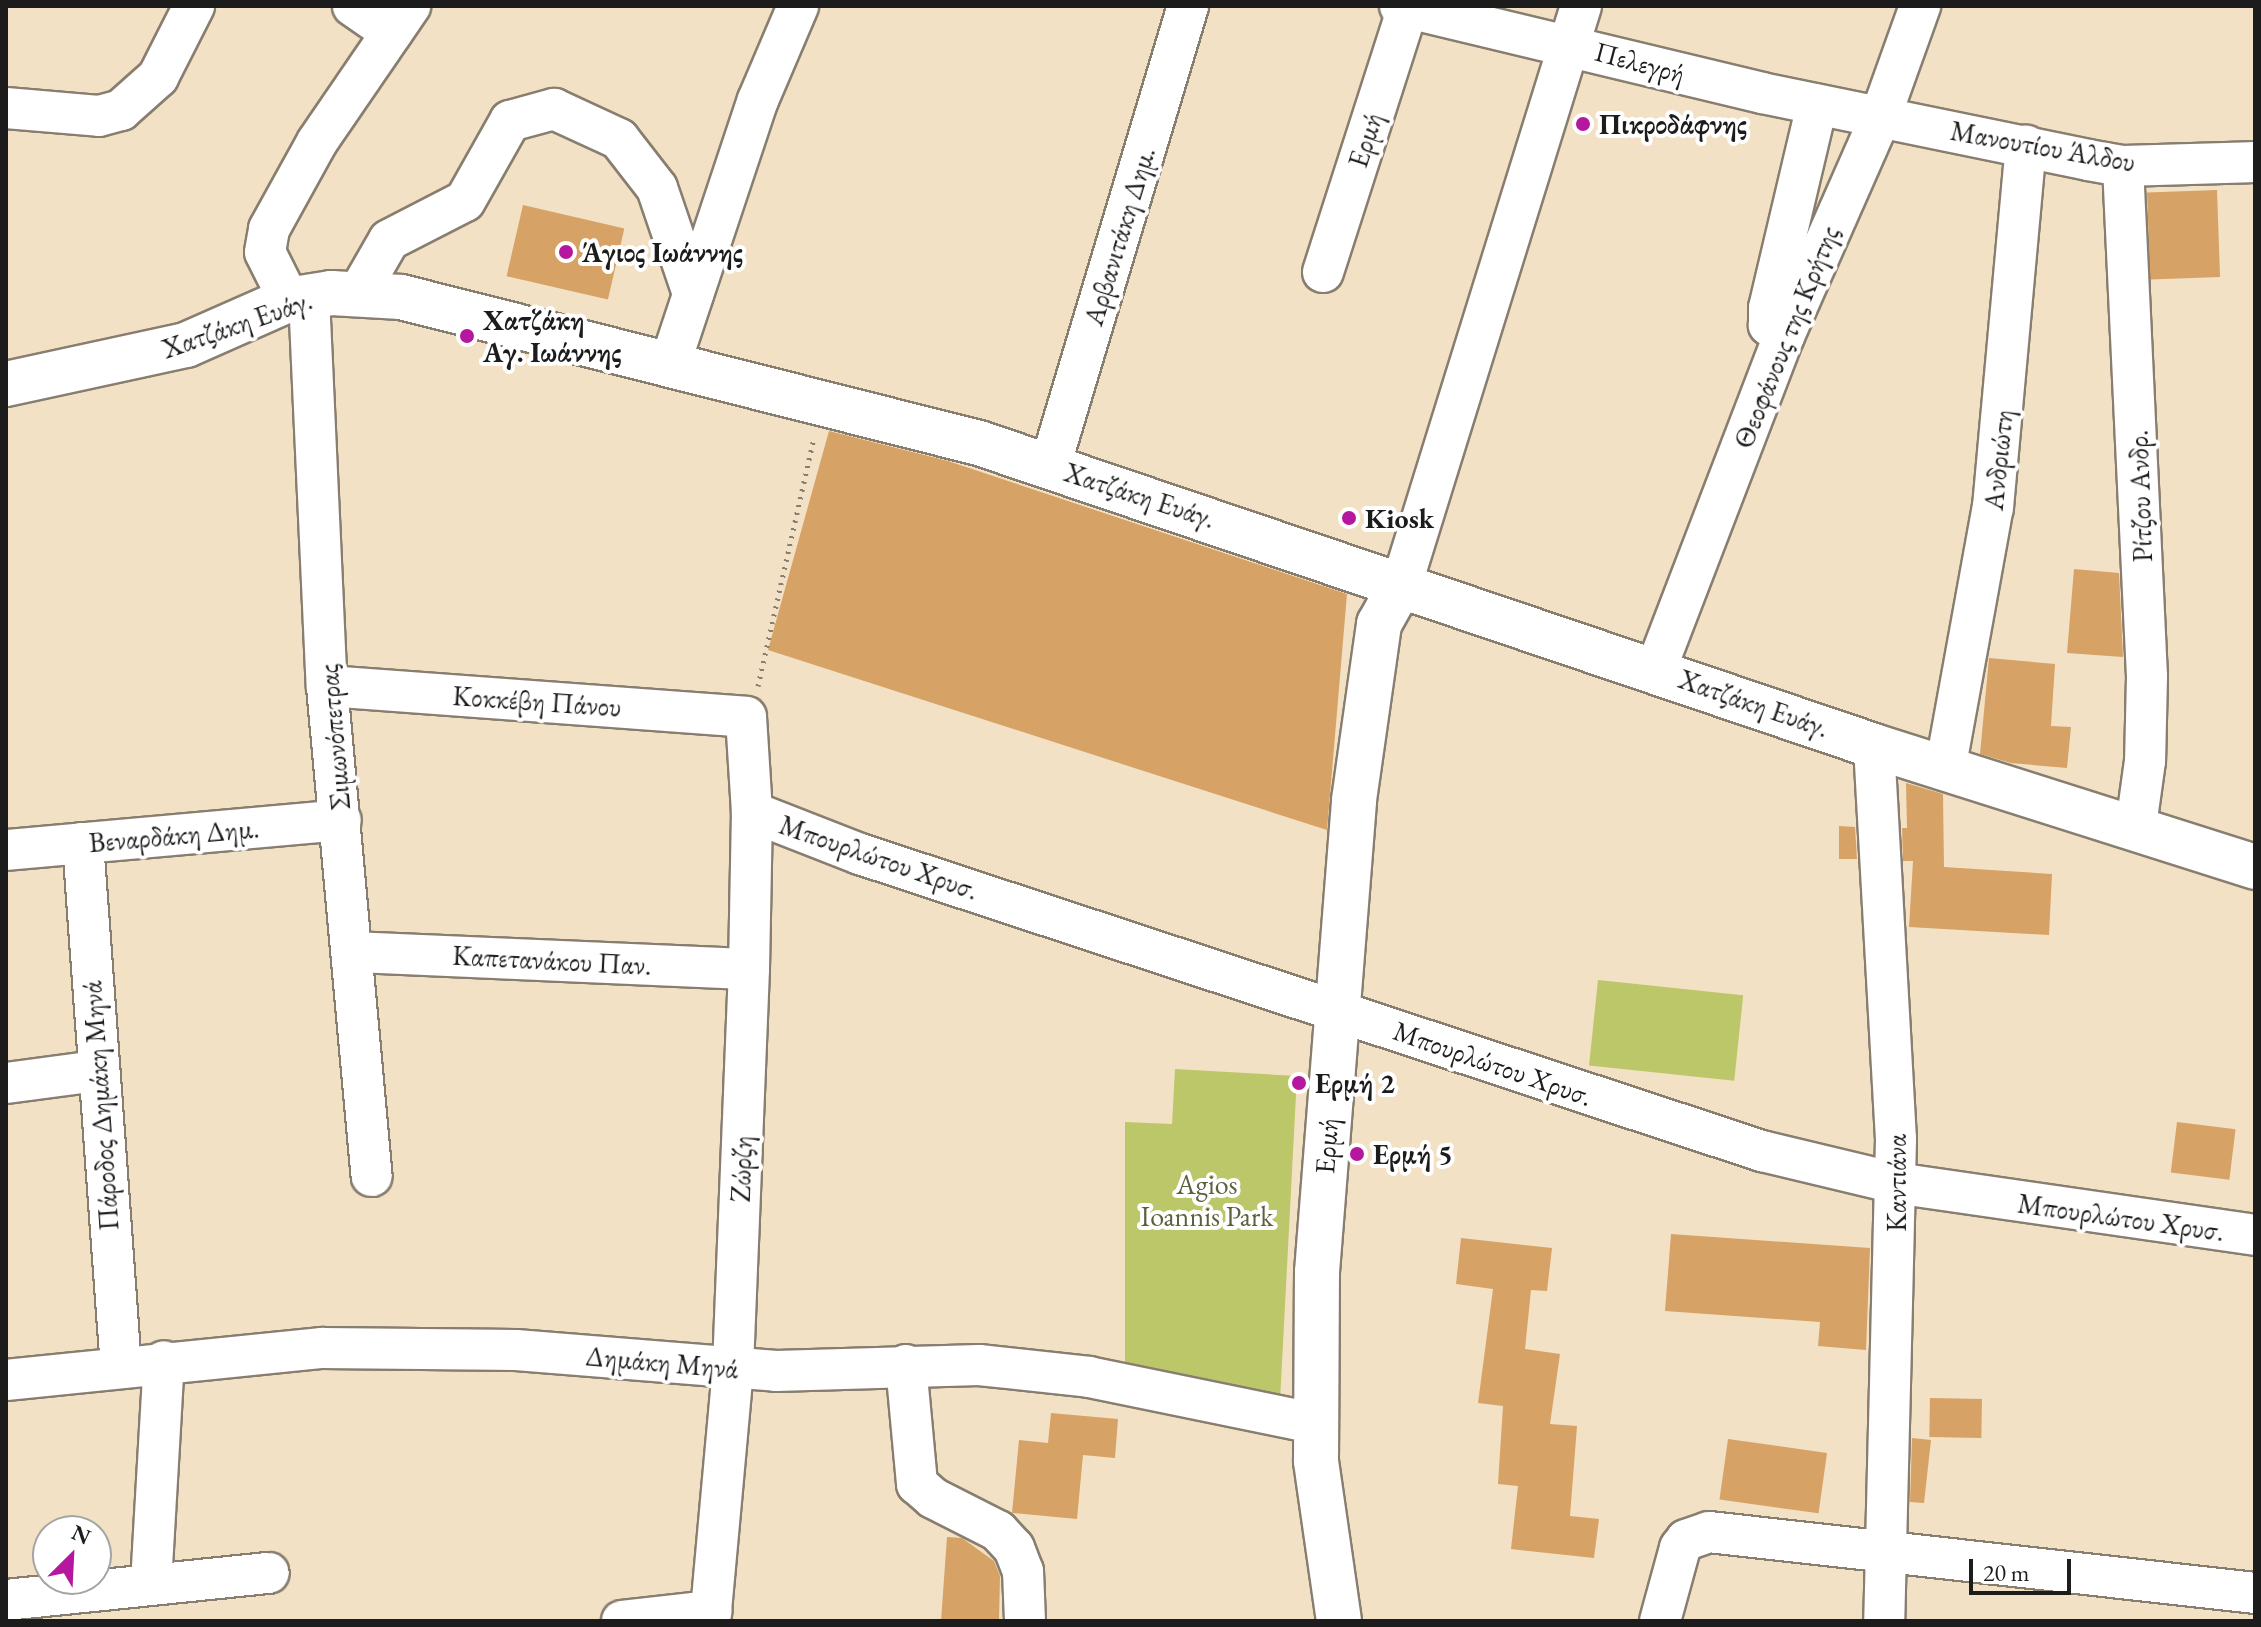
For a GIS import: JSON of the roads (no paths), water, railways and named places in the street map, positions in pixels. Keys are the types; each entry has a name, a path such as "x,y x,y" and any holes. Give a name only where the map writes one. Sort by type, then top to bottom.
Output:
{"street":[{"path":"6,108 99,116 121,110 158,77 194,6"},
{"path":"353,6 401,20"},
{"path":"671,361 758,100 798,6"},
{"name":"Αρβανιτάκη Δημ.","path":"1050,466 1188,6"},
{"path":"1402,583 1581,6"},
{"name":"Θεοφάνους της Κρήτης","path":"1656,669 1784,336 1880,118 1920,6"},
{"name":"Πελεγρή","path":"1404,7 1880,118"},
{"name":"Ερμή","path":"1323,272 1404,7"},
{"name":"Σιμωνόπετρας","path":"372,1176 354,952 327,686 296,300 284,290 265,252 269,229 317,142 401,20"},
{"path":"1784,336 1769,325 1769,308 1817,105"},
{"path":"358,294 389,240 465,201 510,121 554,109 619,139 657,188 693,294"},
{"name":"Μανουτίου Άλδου","path":"1880,118 2123,166 2255,162"},
{"name":"Ανδριώτη","path":"1945,770 1993,507 2026,146"},
{"name":"Ρίτζου Ανδρ.","path":"2123,166 2147,676 2145,761 2136,826"},
{"name":"Χατζάκη Ευάγ.","path":"6,384 186,345 296,300 358,294 401,297 671,361 1050,466 1656,669 1945,770 2136,826 2255,867"},
{"name":"Ερμή","path":"1339,1621 1314,1423 1317,1272 1354,800 1379,624 1402,583"},
{"name":"Κοκκέβη Πάνου","path":"327,686 746,717"},
{"name":"Ζώρζη","path":"710,1616 733,1369 749,969 752,812 746,717"},
{"name":"Καντιάνα","path":"1874,746 1895,1070 1884,1621"},
{"name":"Μπουρλώτου Χρυσ.","path":"752,812 860,854 1738,1144 1895,1183 2255,1235"},
{"name":"Βεναρδάκη Δημ.","path":"6,850 341,820"},
{"name":"Πάροδος Δημάκη Μηνά","path":"83,843 96,1071 121,1368"},
{"name":"Καπετανάκου Παν.","path":"354,952 749,969"},
{"path":"6,1083 96,1071"},
{"name":"Δημάκη Μηνά","path":"6,1380 164,1361 409,1347 733,1369 906,1365 1044,1370 1314,1423"},
{"path":"151,1584 164,1361"},
{"path":"906,1365 917,1484 933,1498 998,1531 1014,1548 1023,1571 1025,1621"},
{"path":"1660,1621 1680,1548 1697,1534 1748,1533 2255,1593"},
{"path":"6,1600 269,1573"},
{"path":"622,1621 710,1616"}],"place":[{"name":"Πικροδάφνης","path":"1583,124"},
{"name":"Άγιος Ιωάννης","path":"566,252"},
{"name":"Χατζάκη Αγ. Ιωάννης","path":"467,336"},
{"name":"Kiosk","path":"1349,518"},
{"name":"Ερμή 2","path":"1299,1083"},
{"name":"Ερμή 5","path":"1357,1154"}],"park label":[{"name":"Agios Ioannis Park","path":"1207,1200"}]}
